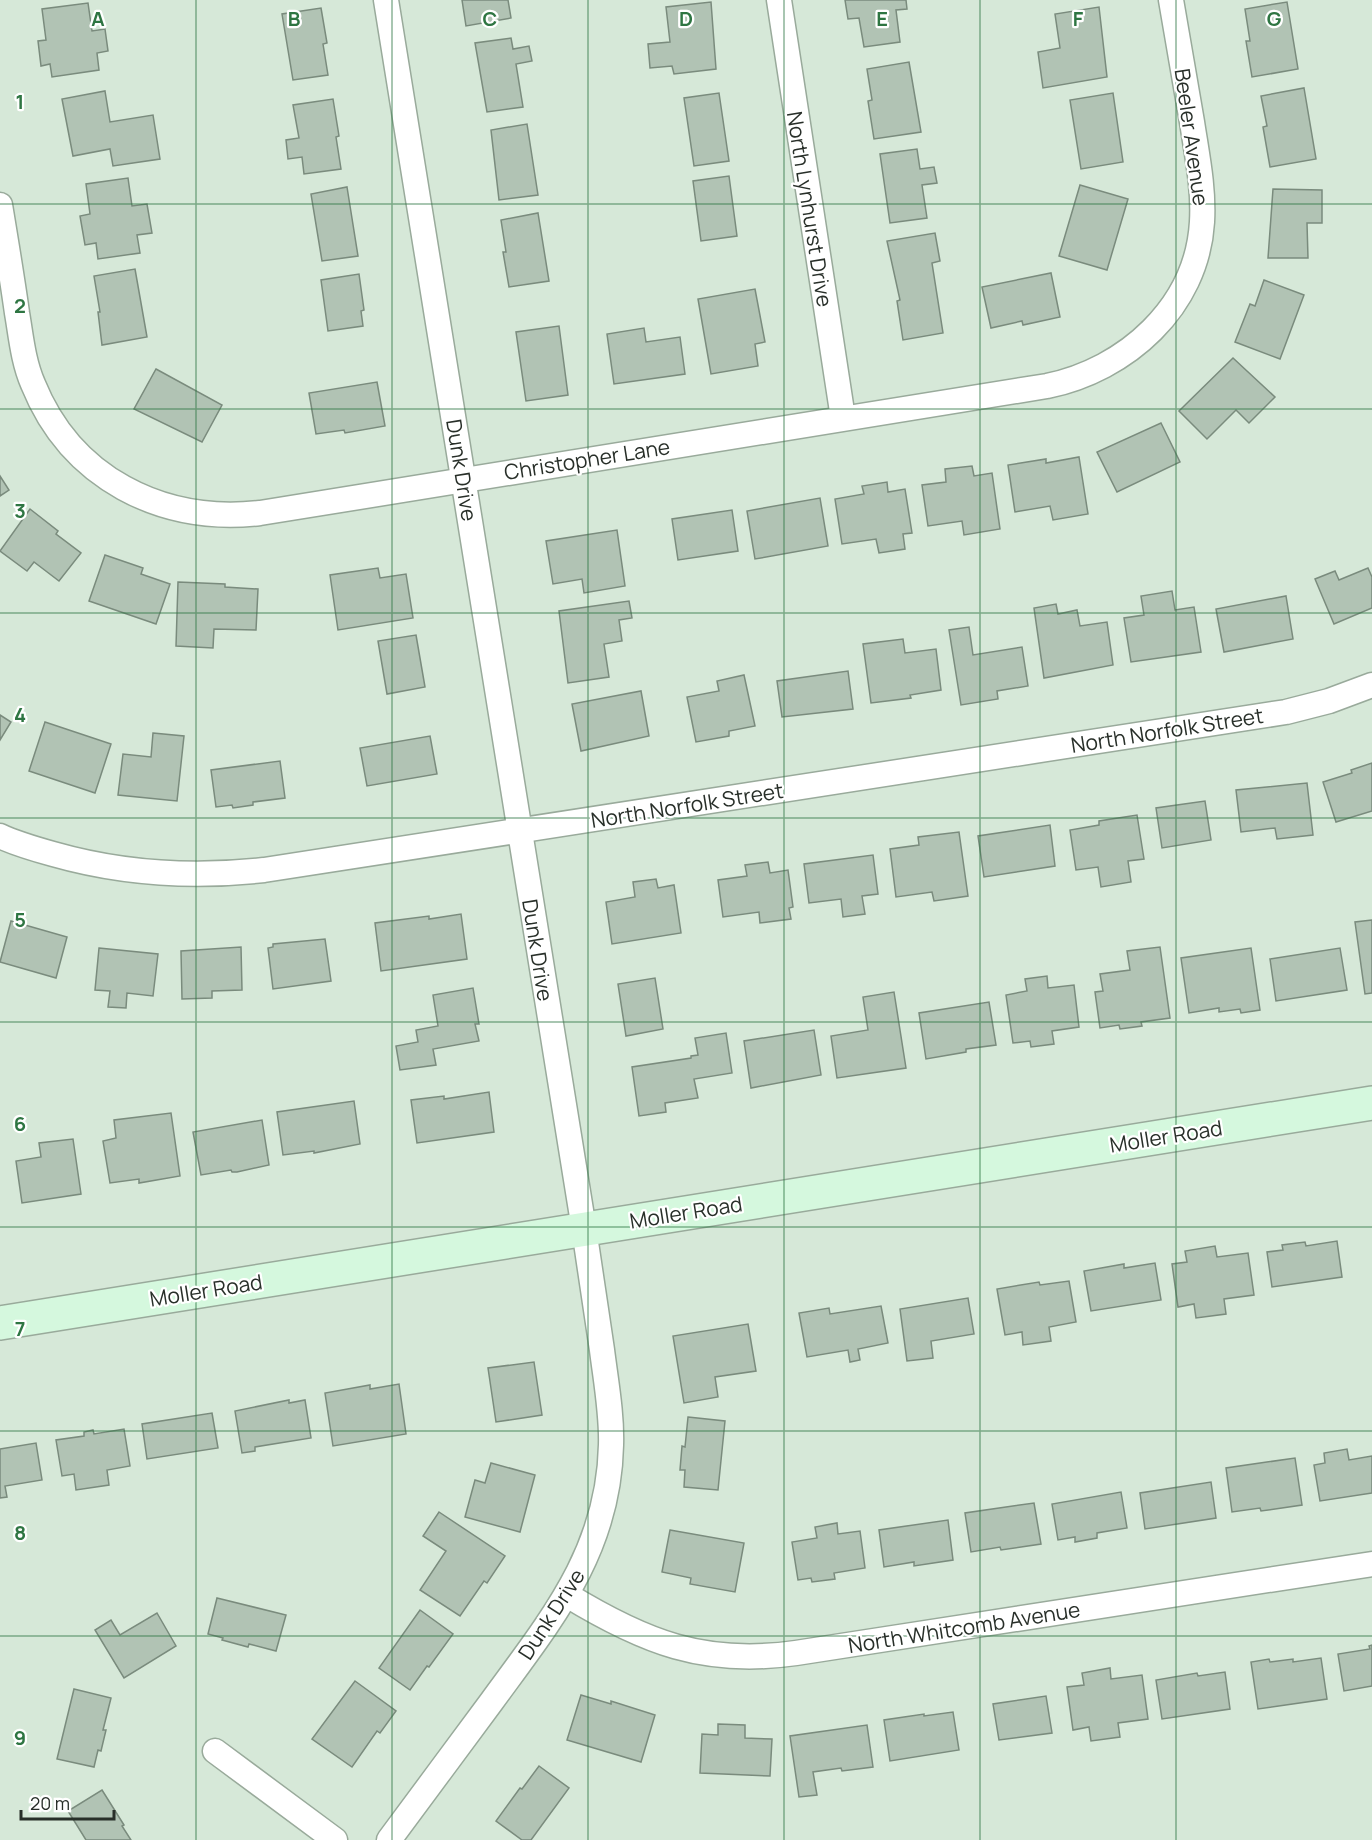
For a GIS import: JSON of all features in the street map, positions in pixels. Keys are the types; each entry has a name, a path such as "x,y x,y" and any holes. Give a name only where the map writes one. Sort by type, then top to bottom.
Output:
{"main road":[{"name":"Moller Road","path":"0,1323 1372,1103"}],"street":[{"name":"Dunk Drive","path":"386,0 584,1228 608,1396 611,1445 609,1469 593,1541 567,1595 534,1644 389,1840"},
{"name":"North Lynhurst Drive","path":"779,0 843,418"},
{"name":"Beeler Avenue","path":"1150,332 1170,311 1183,286 1198,249 1202,223 1200,171 1171,0"},
{"name":"Christopher Lane","path":"0,205 24,354 32,383 45,410 72,447 93,468 132,493 157,503 194,513 234,515 260,513 1047,386 1076,379 1116,360 1150,332"},
{"name":"North Norfolk Street","path":"0,836 74,860 161,874 206,875 264,870 1286,712 1329,701 1372,685"},
{"name":"North Whitcomb Avenue","path":"567,1595 622,1627 677,1648 720,1656 760,1656 796,1653 1372,1564"},
{"path":"215,1751 335,1840"}],"building":[{"path":"462,0 508,0 511,18 466,26"},
{"path":"845,0 906,0 907,9 896,10 900,42 864,47 859,18 848,19"},
{"path":"711,2 716,69 674,74 672,66 650,68 648,44 670,42 666,7"},
{"path":"1287,2 1298,69 1252,77 1246,41 1250,41 1245,9"},
{"path":"88,3 92,31 105,29 108,51 97,53 99,70 52,77 50,64 41,66 38,41 46,40 42,9"},
{"path":"1099,7 1107,77 1043,88 1038,52 1060,48 1055,14"},
{"path":"321,8 327,43 323,44 328,75 293,80 282,14"},
{"path":"511,38 513,49 529,46 532,61 516,64 523,107 487,112 475,43"},
{"path":"909,62 921,132 874,139 868,101 872,100 867,69"},
{"path":"1304,88 1316,159 1270,167 1263,127 1267,126 1261,96"},
{"path":"105,91 110,122 153,115 160,159 113,166 110,149 73,156 62,99"},
{"path":"719,93 729,161 694,166 684,98"},
{"path":"1113,93 1123,162 1081,169 1070,100"},
{"path":"333,99 341,169 304,174 302,157 288,159 286,140 299,138 293,105"},
{"path":"527,124 538,195 499,200 491,130"},
{"path":"917,149 920,169 934,167 937,183 922,185 927,218 890,223 880,154"},
{"path":"729,176 737,236 701,241 693,181"},
{"path":"128,178 132,206 147,204 152,233 137,235 140,253 98,259 96,243 85,245 80,216 90,214 86,184"},
{"path":"1080,185 1128,199 1107,270 1059,256"},
{"path":"347,187 358,256 322,261 311,194"},
{"path":"1273,189 1322,190 1322,223 1307,223 1308,258 1268,258"},
{"path":"538,213 549,281 509,287 503,252 506,252 501,220"},
{"path":"935,233 940,261 932,263 943,333 903,340 897,301 900,300 887,241"},
{"path":"135,269 147,337 102,345 98,312 100,312 94,276"},
{"path":"1051,273 1060,317 1023,325 1022,321 991,328 982,287"},
{"path":"359,274 364,310 361,311 363,326 328,331 321,280"},
{"path":"1264,280 1304,295 1280,359 1235,342 1250,304 1255,306"},
{"path":"755,289 765,342 755,344 758,366 711,374 698,299"},
{"path":"559,326 568,395 526,401 516,332"},
{"path":"644,328 646,342 680,337 685,374 614,384 607,334"},
{"path":"1233,358 1275,397 1249,423 1236,410 1207,439 1179,411"},
{"path":"156,369 222,405 202,442 134,409"},
{"path":"377,382 385,426 345,433 344,430 316,434 309,393"},
{"path":"1161,423 1180,462 1117,492 1097,452"},
{"path":"1079,457 1088,514 1053,520 1050,506 1015,512 1008,465 1046,459 1046,463"},
{"path":"972,466 974,476 992,473 1000,529 964,535 962,521 928,526 922,485 946,482 945,469"},
{"path":"0,476 9,490 0,496"},
{"path":"887,482 888,492 905,489 912,533 903,534 905,549 879,553 876,539 842,544 835,499 864,494 862,486"},
{"path":"820,498 828,546 755,559 747,511"},
{"path":"30,509 58,531 56,534 81,553 59,581 34,562 27,571 0,551"},
{"path":"732,510 738,551 678,560 672,519"},
{"path":"617,530 625,586 584,593 582,579 553,584 546,541"},
{"path":"105,555 143,568 141,574 170,584 156,624 89,601"},
{"path":"378,568 380,578 406,574 413,618 338,630 330,575"},
{"path":"1368,568 1372,577 1372,608 1334,624 1315,579 1335,571 1339,580"},
{"path":"178,582 225,584 225,587 258,589 256,630 214,629 213,648 176,646"},
{"path":"1172,591 1175,610 1194,607 1201,652 1131,662 1124,618 1144,615 1141,596"},
{"path":"1286,596 1293,639 1224,652 1216,609"},
{"path":"629,601 632,618 619,620 622,641 604,644 609,677 568,683 559,611"},
{"path":"1056,604 1058,614 1077,610 1080,626 1107,622 1113,665 1044,678 1034,608"},
{"path":"969,627 973,655 1022,647 1028,686 997,691 998,699 961,705 949,630"},
{"path":"416,635 425,687 387,694 378,641"},
{"path":"903,639 905,653 936,649 941,690 910,695 911,698 871,703 863,644"},
{"path":"848,671 853,709 782,717 777,681"},
{"path":"744,675 755,726 729,731 729,736 696,742 687,697 719,691 717,681"},
{"path":"641,691 649,736 581,751 572,704"},
{"path":"0,715 11,722 0,740"},
{"path":"45,722 111,744 95,793 29,771"},
{"path":"153,733 184,736 177,801 118,795 123,754 151,757"},
{"path":"430,736 437,774 367,786 360,748"},
{"path":"280,761 285,798 253,802 253,805 233,808 232,805 216,807 211,770"},
{"path":"1372,763 1372,811 1336,822 1323,782 1352,773 1351,770"},
{"path":"1307,783 1313,835 1277,839 1275,828 1241,832 1236,790"},
{"path":"1205,801 1211,840 1162,848 1156,808"},
{"path":"1137,815 1144,859 1128,861 1131,882 1101,887 1098,867 1076,870 1070,830 1099,825 1099,821"},
{"path":"1050,825 1055,866 984,877 978,836"},
{"path":"959,832 968,896 934,901 932,892 896,897 890,849 919,845 918,837"},
{"path":"873,855 878,894 862,896 865,914 843,917 841,899 809,903 804,864"},
{"path":"768,862 770,873 788,870 793,907 789,908 791,919 760,923 759,912 723,917 718,880 747,876 745,865"},
{"path":"656,879 658,888 674,885 681,933 612,944 606,902 635,897 633,882"},
{"path":"461,914 467,959 381,971 375,923"},
{"path":"1372,920 1372,993 1365,994 1355,922"},
{"path":"11,921 67,937 56,978 0,962"},
{"path":"325,939 331,981 273,989 268,948 273,947 273,944"},
{"path":"241,947 242,990 212,991 212,998 182,999 181,951"},
{"path":"1160,947 1170,1018 1141,1022 1142,1026 1120,1029 1119,1025 1100,1028 1095,992 1103,991 1100,974 1130,970 1127,951"},
{"path":"99,948 158,954 153,996 127,993 126,1008 108,1007 110,991 95,990"},
{"path":"1251,948 1260,1010 1241,1013 1240,1009 1219,1012 1219,1008 1189,1013 1181,958"},
{"path":"1340,948 1347,990 1276,1001 1270,959"},
{"path":"1047,976 1048,988 1074,985 1079,1027 1052,1031 1054,1044 1031,1047 1030,1041 1013,1043 1006,995 1027,991 1025,979"},
{"path":"655,978 663,1029 626,1036 618,984"},
{"path":"473,988 479,1024 475,1024 479,1041 433,1049 436,1065 400,1070 396,1046 418,1042 416,1030 438,1026 433,995"},
{"path":"894,992 906,1068 837,1078 831,1036 868,1030 863,997"},
{"path":"989,1002 996,1045 966,1049 966,1052 926,1059 919,1013"},
{"path":"814,1030 821,1075 751,1088 744,1041"},
{"path":"726,1033 732,1073 694,1079 698,1098 665,1103 666,1112 639,1116 632,1067 691,1058 691,1056 698,1055 695,1038"},
{"path":"489,1092 494,1132 417,1143 411,1100 444,1096 444,1099"},
{"path":"354,1101 360,1144 314,1153 314,1151 283,1155 277,1112"},
{"path":"171,1113 180,1176 139,1183 139,1179 110,1183 103,1141 116,1138 114,1120"},
{"path":"262,1120 269,1165 237,1172 231,1170 201,1175 193,1132"},
{"path":"73,1139 81,1194 22,1203 16,1161 41,1157 39,1143"},
{"path":"1337,1241 1342,1277 1272,1287 1267,1252 1283,1250 1282,1245 1305,1242 1306,1246"},
{"path":"1215,1246 1217,1257 1248,1253 1254,1295 1224,1299 1226,1314 1196,1318 1194,1304 1178,1307 1172,1264 1187,1262 1185,1251"},
{"path":"1155,1263 1161,1300 1091,1311 1084,1271 1124,1264 1124,1268"},
{"path":"1069,1281 1076,1322 1049,1327 1051,1341 1023,1345 1022,1332 1005,1335 997,1289 1039,1282 1040,1285"},
{"path":"968,1298 974,1334 931,1341 933,1358 907,1361 900,1309"},
{"path":"881,1306 888,1343 858,1349 860,1360 850,1362 848,1350 807,1357 799,1313 829,1308 830,1314"},
{"path":"748,1324 756,1371 715,1377 718,1397 684,1403 673,1336"},
{"path":"534,1362 542,1415 496,1422 488,1368"},
{"path":"399,1384 406,1434 333,1446 325,1393 370,1385 370,1389"},
{"path":"289,1400 289,1403 305,1400 311,1438 255,1447 255,1451 242,1453 235,1411"},
{"path":"212,1413 218,1448 147,1459 142,1424"},
{"path":"688,1417 725,1421 718,1490 684,1487 685,1470 680,1470"},
{"path":"124,1429 130,1466 107,1470 109,1485 76,1490 74,1474 62,1476 56,1440 84,1436 84,1432 93,1430 94,1434"},
{"path":"36,1443 42,1480 5,1486 7,1497 0,1498 0,1449"},
{"path":"1347,1449 1349,1460 1372,1456 1372,1493 1320,1501 1314,1465 1325,1463 1324,1453"},
{"path":"1295,1458 1302,1505 1261,1511 1260,1508 1232,1512 1226,1468"},
{"path":"491,1463 535,1475 520,1532 465,1517 475,1480 485,1483"},
{"path":"1211,1482 1216,1518 1145,1529 1140,1493"},
{"path":"1121,1492 1127,1528 1097,1533 1097,1538 1075,1542 1075,1537 1058,1540 1052,1504"},
{"path":"1034,1503 1041,1544 971,1552 965,1513"},
{"path":"439,1512 505,1556 487,1583 484,1581 460,1616 420,1590 446,1551 423,1536"},
{"path":"948,1520 953,1560 914,1566 914,1562 884,1567 879,1530"},
{"path":"837,1523 838,1534 860,1531 865,1568 834,1573 835,1579 812,1582 811,1578 798,1580 792,1542 817,1538 815,1527"},
{"path":"670,1530 744,1543 735,1592 690,1584 691,1578 662,1572"},
{"path":"217,1598 286,1615 276,1651 249,1644 248,1647 208,1634"},
{"path":"420,1610 453,1634 410,1690 379,1668"},
{"path":"157,1613 176,1646 124,1678 95,1630 111,1620 120,1635"},
{"path":"1372,1645 1372,1686 1344,1691 1338,1654 1370,1649 1369,1646"},
{"path":"1321,1658 1327,1699 1258,1709 1251,1662 1293,1659 1293,1662"},
{"path":"1110,1668 1111,1679 1142,1675 1148,1719 1118,1723 1120,1737 1091,1741 1089,1727 1073,1730 1067,1687 1084,1685 1082,1673"},
{"path":"1225,1672 1230,1709 1162,1719 1156,1680 1197,1673 1198,1676"},
{"path":"355,1681 396,1711 380,1733 377,1731 352,1767 312,1739"},
{"path":"74,1689 111,1698 103,1730 106,1730 101,1751 98,1750 94,1767 57,1759"},
{"path":"581,1695 611,1704 611,1701 655,1715 641,1762 567,1740"},
{"path":"1046,1696 1052,1733 999,1740 993,1704"},
{"path":"953,1712 959,1750 890,1761 884,1720"},
{"path":"718,1724 745,1725 745,1738 772,1739 770,1776 700,1773 702,1734 718,1735"},
{"path":"867,1725 873,1767 813,1772 817,1795 799,1797 790,1736"},
{"path":"539,1766 569,1788 531,1840 522,1840 496,1821"},
{"path":"102,1790 131,1840 86,1840 68,1811"}]}
